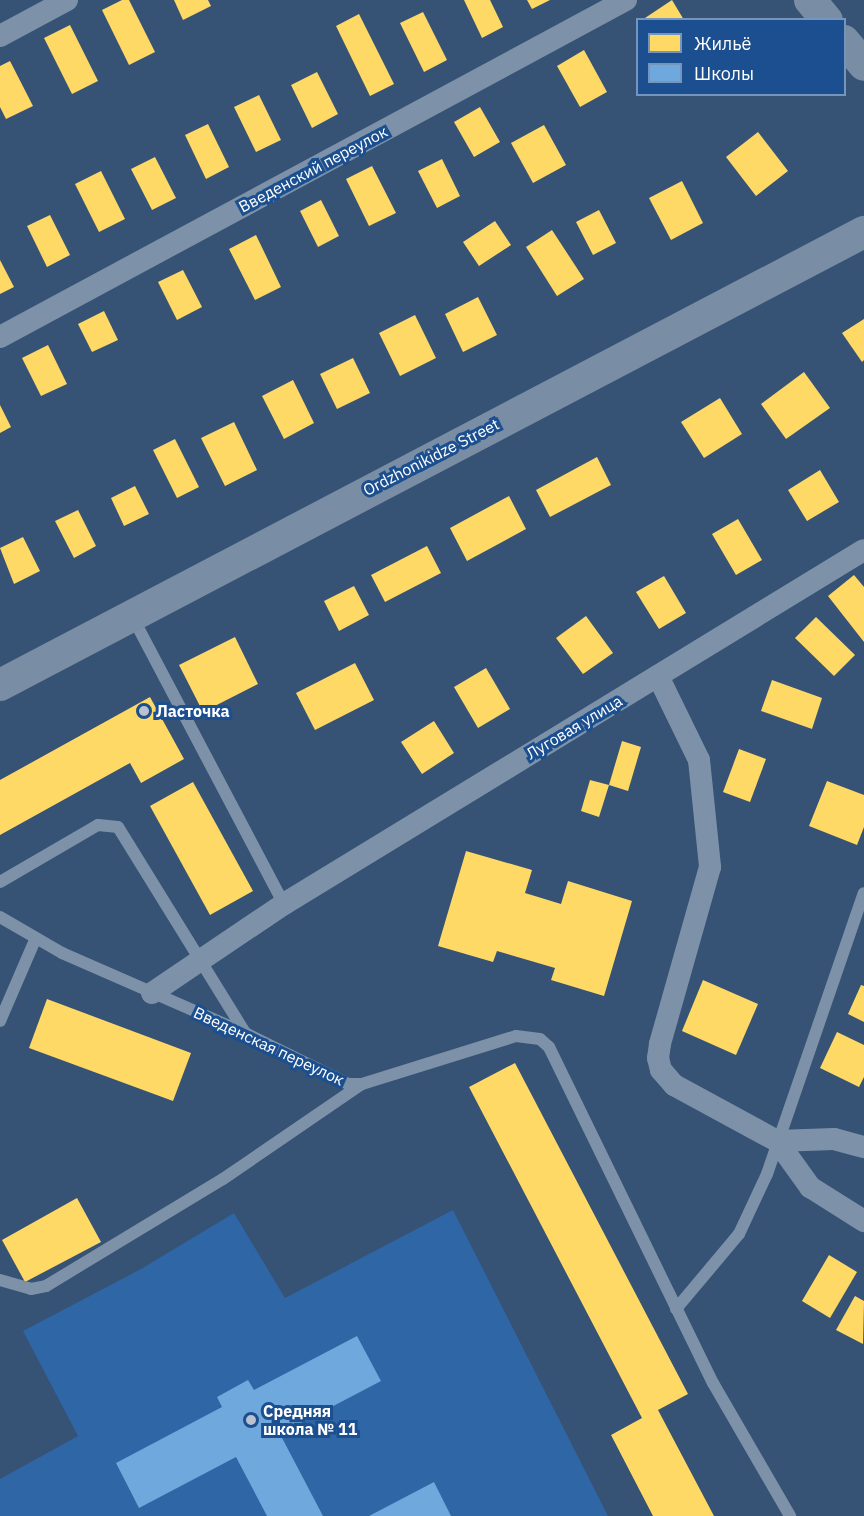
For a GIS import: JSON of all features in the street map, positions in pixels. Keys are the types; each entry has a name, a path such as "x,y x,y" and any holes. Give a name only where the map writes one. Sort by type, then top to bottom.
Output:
{"street":[{"path":"0,36 67,0"},
{"name":"Введенский переулок","path":"0,337 626,0"},
{"path":"810,0 824,18"},
{"path":"846,43 864,65"},
{"name":"Ordzhonikidze Street","path":"0,685 131,613 864,232"},
{"name":"Луговая улица","path":"152,993 284,904 864,550"},
{"path":"658,676 699,760 710,867 660,1044 658,1058 662,1070 674,1085 777,1141 810,1187 864,1221"},
{"path":"777,1141 834,1139 864,1147"}],"lane":[{"path":"131,613 284,904"},
{"path":"0,882 98,825 118,827 202,959 245,1033"},
{"path":"790,1516 713,1383 676,1309 739,1234 767,1174 864,893"},
{"name":"Введенская переулок","path":"0,917 35,940 245,1033 335,1080 362,1084 516,1036 540,1039 549,1047 676,1309"},
{"path":"0,1021 35,940"},
{"path":"0,1280 31,1289 46,1286 223,1179 362,1084"}],"shaded area":[{"path":"453,1210 608,1516 0,1516 0,1479 78,1436 23,1331 141,1269 234,1213 285,1298"}],"building: Жильё":[{"path":"122,0 129,0 155,52 129,65 102,10"},
{"path":"174,0 208,0 211,6 183,20"},
{"path":"464,0 490,0 503,27 482,38"},
{"path":"527,0 550,0 532,9"},
{"path":"672,0 683,18 645,18"},
{"path":"423,12 447,60 424,72 400,23"},
{"path":"359,14 394,84 370,96 336,26"},
{"path":"70,25 98,81 72,94 44,38"},
{"path":"584,50 607,92 580,107 557,66"},
{"path":"10,61 33,106 6,119 0,107 0,66"},
{"path":"317,72 338,114 312,128 291,85"},
{"path":"259,95 281,140 256,152 234,107"},
{"path":"480,107 500,142 474,157 454,122"},
{"path":"208,124 229,167 206,179 185,135"},
{"path":"544,125 566,165 533,183 511,143"},
{"path":"758,132 788,171 756,196 726,157"},
{"path":"155,157 176,198 152,210 131,169"},
{"path":"442,159 460,196 437,208 418,171"},
{"path":"372,166 396,213 369,226 346,179"},
{"path":"101,171 125,219 99,232 75,184"},
{"path":"682,181 703,223 671,240 649,198"},
{"path":"321,200 339,236 318,247 300,211"},
{"path":"599,210 616,243 593,255 576,222"},
{"path":"50,215 70,255 47,267 27,226"},
{"path":"495,221 511,245 479,266 463,242"},
{"path":"552,230 584,279 557,296 526,247"},
{"path":"256,235 281,287 255,300 229,249"},
{"path":"0,260 14,287 0,294"},
{"path":"183,270 202,307 177,320 158,282"},
{"path":"478,297 497,335 463,352 445,314"},
{"path":"104,311 118,340 92,352 78,324"},
{"path":"415,315 436,358 400,376 379,333"},
{"path":"864,319 864,360 862,362 842,333"},
{"path":"48,345 67,384 41,396 22,358"},
{"path":"353,358 370,393 337,409 320,374"},
{"path":"804,372 830,408 786,439 761,404"},
{"path":"293,380 314,423 284,439 262,396"},
{"path":"720,398 742,434 704,458 681,422"},
{"path":"0,405 11,427 0,433"},
{"path":"234,422 257,470 225,486 201,438"},
{"path":"175,439 199,487 177,498 153,450"},
{"path":"597,457 611,485 550,517 536,490"},
{"path":"820,470 839,502 807,521 788,490"},
{"path":"135,486 149,514 124,526 111,498"},
{"path":"509,496 526,529 467,561 450,528"},
{"path":"78,510 96,546 74,558 55,521"},
{"path":"738,519 762,560 736,575 712,534"},
{"path":"23,537 40,571 14,584 0,548"},
{"path":"427,546 441,573 385,602 371,575"},
{"path":"854,575 864,587 864,642 828,596"},
{"path":"664,576 686,613 659,629 636,592"},
{"path":"354,586 369,615 339,631 324,601"},
{"path":"586,616 613,653 583,674 556,638"},
{"path":"816,617 855,655 834,676 795,638"},
{"path":"235,637 258,684 203,712 179,665"},
{"path":"355,663 374,700 315,730 296,693"},
{"path":"486,668 510,709 478,728 454,687"},
{"path":"772,680 822,698 812,729 761,711"},
{"path":"150,697 184,759 141,783 130,763 0,835 0,780"},
{"path":"434,721 454,753 422,774 401,742"},
{"path":"622,741 641,747 628,791 609,785"},
{"path":"739,749 766,759 750,802 723,792"},
{"path":"590,780 609,785 599,817 581,811"},
{"path":"827,781 864,795 864,827 857,845 809,826"},
{"path":"193,782 253,891 210,915 150,806"},
{"path":"466,851 532,870 525,893 561,904 568,881 632,901 604,996 551,980 555,968 497,951 493,962 438,946"},
{"path":"703,980 758,1004 736,1055 682,1031"},
{"path":"861,985 864,986 864,1022 848,1014"},
{"path":"47,999 191,1053 173,1101 29,1048"},
{"path":"837,1032 864,1045 864,1077 859,1087 820,1068"},
{"path":"515,1063 688,1394 658,1410 714,1516 653,1516 611,1435 642,1418 469,1087"},
{"path":"77,1198 101,1242 25,1282 2,1240"},
{"path":"829,1255 857,1272 830,1318 802,1301"},
{"path":"855,1296 864,1301 863,1344 836,1330"}],"building: Школы":[{"name":"Средняя школа № 11","path":"357,1336 381,1381 280,1434 323,1516 267,1516 236,1457 139,1508 116,1463 222,1407 217,1397 248,1380 254,1390"},
{"path":"434,1482 451,1516 369,1516"}],"place":[{"name":"Ласточка","path":"144,711"},
{"name":"Средняя школа № 11","path":"251,1420"}]}
